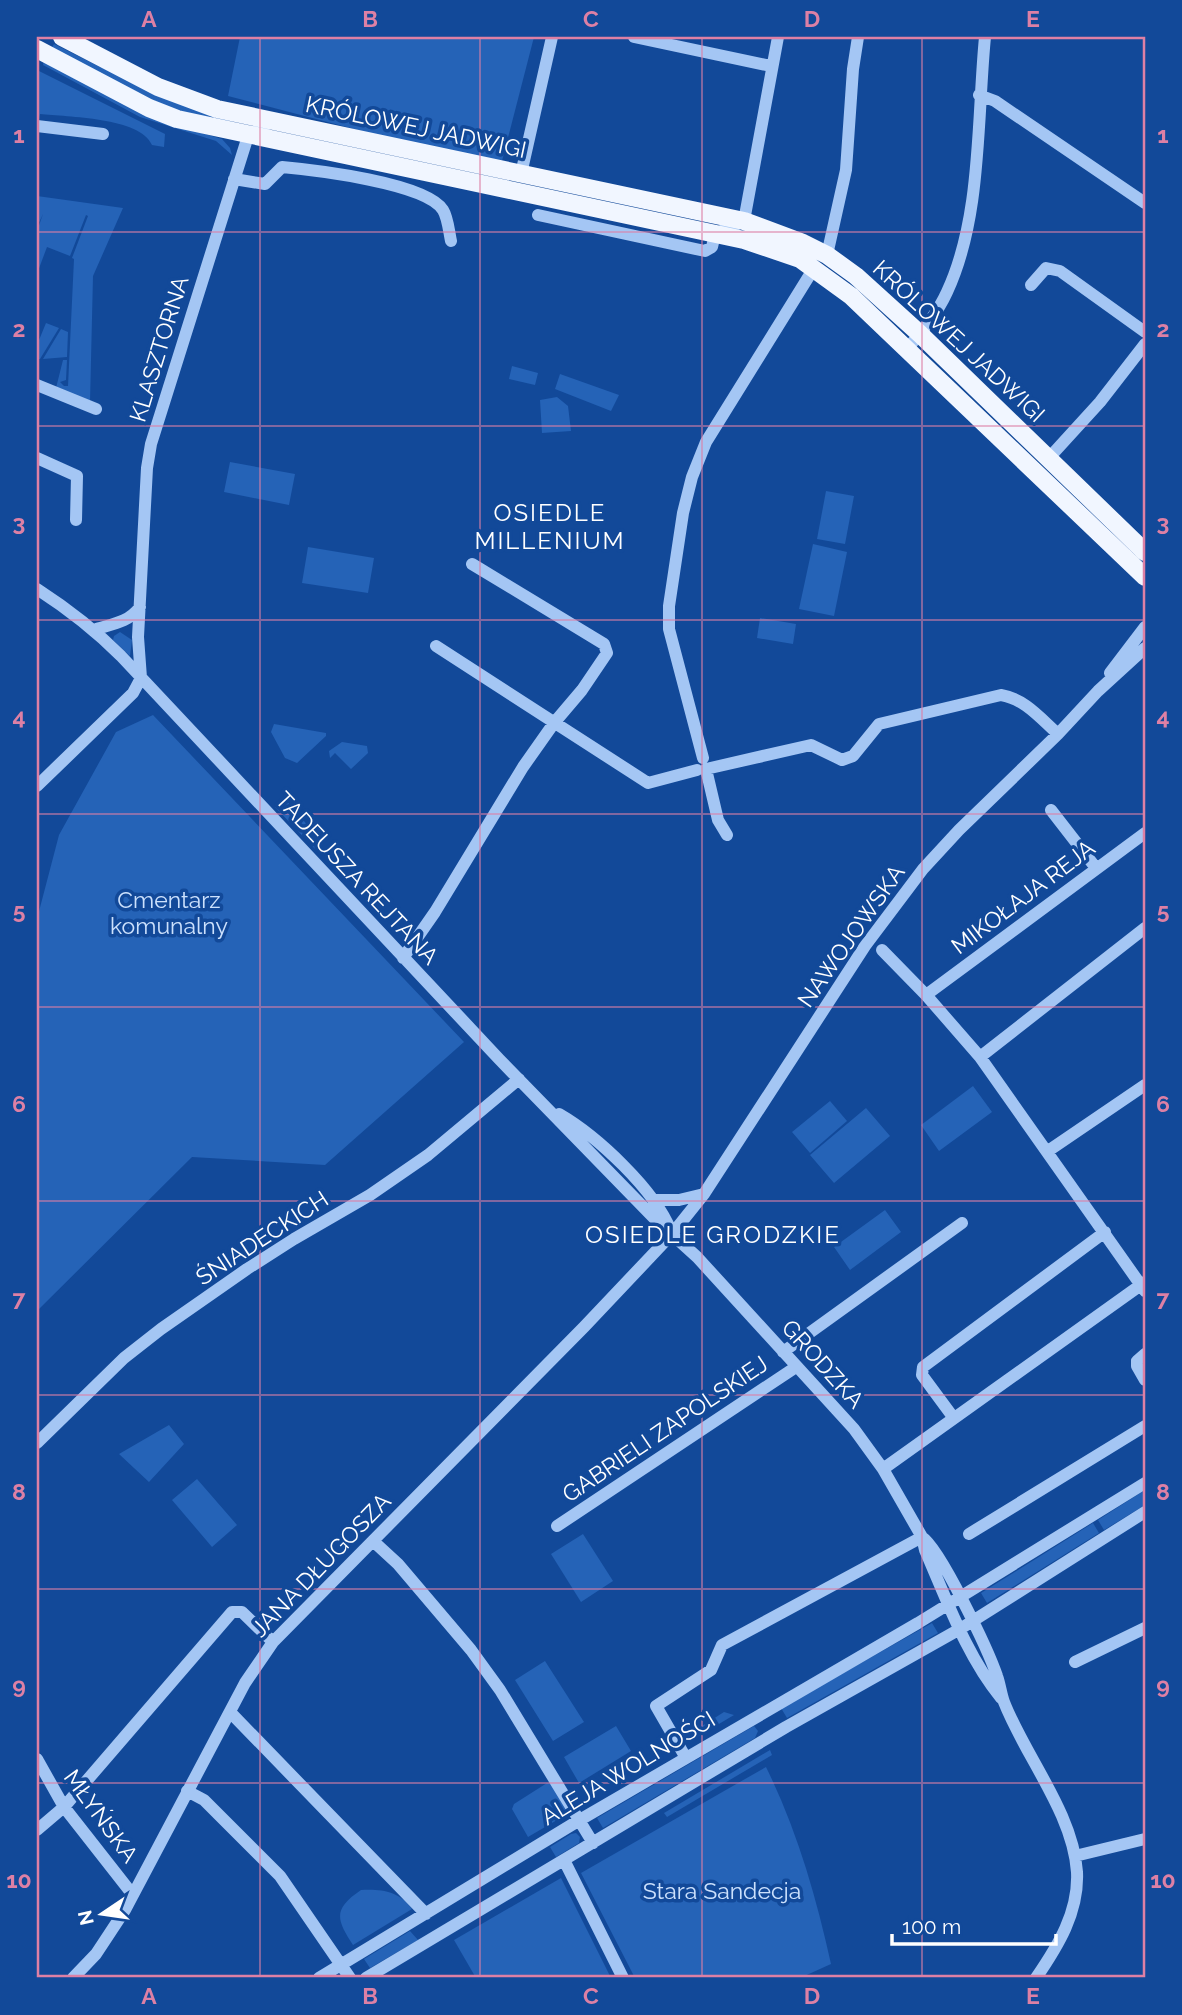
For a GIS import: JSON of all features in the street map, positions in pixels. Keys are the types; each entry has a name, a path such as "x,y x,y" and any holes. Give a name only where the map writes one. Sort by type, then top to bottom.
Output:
{"main road":[{"name":"KRÓLOWEJ JADWIGI","path":"62,37 185,99 272,121 744,221 785,235 827,255 856,276 920,334 1145,552"},
{"name":"KRÓLOWEJ JADWIGI","path":"37,49 149,108 177,119 744,240 785,254 814,268 851,296 1145,577"}],"street":[{"path":"521,174 552,37"},
{"path":"634,37 771,66"},
{"path":"715,234 744,221 778,37"},
{"path":"827,255 846,170 853,69 858,37"},
{"path":"907,349 933,318 947,293 962,255 974,190 985,37"},
{"path":"979,95 995,101 1145,203"},
{"path":"237,113 248,136 272,121"},
{"path":"37,126 103,134"},
{"name":"KLASZTORNA","path":"141,678 138,637 147,468 151,444 248,136"},
{"path":"234,178 265,184 282,167 320,170 414,190 429,196 444,210 452,241"},
{"path":"538,215 705,251 712,247 715,234 709,214"},
{"path":"436,646 648,783 700,764 669,629 669,606 683,513 692,477 706,442 814,268"},
{"path":"1031,285 1046,268 1060,271 1145,332"},
{"path":"1051,489 1048,459 1100,402 1145,344"},
{"path":"37,385 96,409"},
{"path":"1010,448 1031,458 1048,459"},
{"path":"37,458 77,476 76,520"},
{"path":"403,958 435,912 517,777 607,653 604,644 472,564"},
{"name":"TADEUSZA REJTANA","path":"37,589 93,630 141,678 403,958 672,1234"},
{"path":"93,630 133,617 140,607"},
{"name":"NAWOJOWSKA","path":"1098,691 1145,627"},
{"name":"NAWOJOWSKA","path":"672,1234 704,1194 865,946 923,869 1098,691 1145,649"},
{"path":"37,786 133,693 141,678"},
{"path":"727,835 718,820 706,769 811,745 842,761 853,756 879,724 1001,695 1014,697 1027,705 1058,734"},
{"path":"1051,810 1096,868"},
{"name":"MIKOŁAJA REJA","path":"926,995 1145,833"},
{"path":"980,1057 1145,928"},
{"path":"882,950 980,1057 1144,1286 953,1417 883,1469"},
{"name":"ŚNIADECKICH","path":"37,1443 124,1358 161,1329 284,1245 370,1195 428,1155 519,1079"},
{"path":"1048,1151 1145,1085"},
{"name":"TADEUSZA REJTANA","path":"544,1105 581,1127 609,1152 662,1211 672,1234"},
{"path":"653,1200 679,1200 704,1194"},
{"path":"783,1352 962,1223"},
{"path":"953,1417 922,1375 923,1367 1105,1232"},
{"name":"GRODZKA","path":"672,1234 697,1256 854,1429 883,1469 922,1537 932,1544 955,1601 960,1629 987,1681 1003,1701 1065,1825 1074,1856 1077,1873 1073,1910 1061,1938 1035,1978"},
{"name":"JANA DŁUGOSZA","path":"73,1978 109,1937 260,1658 672,1234"},
{"path":"1145,1354 1137,1361 1137,1366 1145,1380"},
{"name":"GABRIELI ZAPOLSKIEJ","path":"557,1526 796,1367"},
{"path":"969,1534 1145,1426"},
{"name":"ALEJA WOLNOŚCI","path":"319,1978 578,1821 955,1601 1145,1483"},
{"name":"ALEJA WOLNOŚCI","path":"366,1978 788,1726 972,1622 1145,1512"},
{"path":"687,1758 656,1706 710,1670 722,1645 922,1537"},
{"path":"373,1541 398,1564 471,1650 500,1690 593,1843"},
{"name":"GRODZKA","path":"955,1601 972,1622 997,1676 1003,1701"},
{"path":"37,1830 64,1807 232,1612 242,1612 273,1642"},
{"path":"1075,1662 1145,1628"},
{"path":"230,1712 426,1913"},
{"name":"MŁYŃSKA","path":"37,1759 64,1807 133,1895"},
{"path":"187,1791 204,1800 280,1877 350,1978"},
{"path":"1074,1856 1145,1839"},
{"path":"564,1860 623,1978"}],"green space":[{"path":"240,37 534,37 502,161 381,136 228,96"},
{"path":"54,44 100,67 235,123 183,113 163,105 51,49"},
{"path":"44,61 172,124 222,139 232,155 216,141 140,117 43,65"},
{"path":"37,70 165,134 164,147 152,145 145,136 133,129 102,120 40,114 37,121"},
{"path":"37,196 123,208 93,276 90,402 56,388 63,360 67,360 66,380 60,382 68,386 72,258 88,216 86,215 70,256 47,247 38,271 37,231 43,214 37,227"},
{"path":"46,323 59,328 40,359 37,359 37,345"},
{"path":"61,329 68,332 67,357 43,359"},
{"path":"512,366 538,373 535,385 509,379"},
{"path":"560,374 619,395 611,411 555,389"},
{"path":"557,397 568,406 571,431 542,433 540,400"},
{"path":"230,462 295,474 289,505 224,492"},
{"path":"826,491 854,496 845,544 817,539"},
{"path":"813,544 847,552 834,616 799,609"},
{"path":"308,547 374,558 368,593 302,583"},
{"path":"760,618 796,624 793,644 757,638"},
{"path":"120,632 132,640 130,656 113,640"},
{"name":"Cmentarz komunalny","path":"153,715 464,1042 325,1165 192,1157 37,1311 37,919 59,835 116,732"},
{"path":"274,724 326,733 326,736 297,763 285,758 271,732"},
{"path":"342,742 367,746 368,753 351,769 335,753 330,758 329,751"},
{"path":"285,799 322,842 317,851 275,807"},
{"path":"973,1086 992,1112 939,1151 921,1125"},
{"path":"830,1101 847,1121 810,1153 792,1132"},
{"path":"866,1108 890,1136 834,1183 810,1155"},
{"path":"885,1210 901,1232 850,1270 834,1247"},
{"path":"169,1425 184,1444 149,1482 119,1454"},
{"path":"197,1479 237,1525 212,1547 172,1500"},
{"path":"1145,1490 1145,1505 1104,1530 1098,1520"},
{"path":"1093,1523 1099,1533 987,1603 981,1593"},
{"path":"583,1534 613,1581 581,1602 551,1554"},
{"path":"932,1623 938,1633 787,1718 781,1708"},
{"path":"545,1661 584,1722 553,1741 515,1680"},
{"path":"724,1712 734,1715 692,1740 694,1731"},
{"path":"616,1726 631,1751 579,1783 564,1757"},
{"path":"754,1726 758,1731 755,1738 603,1828 597,1818"},
{"path":"770,1750 772,1755 667,1817 664,1813"},
{"name":"Stara Sandecja","path":"766,1767 804,1864 831,1964 800,1978 635,1978 581,1873"},
{"path":"547,1783 552,1784 569,1813 528,1837 512,1809 514,1804"},
{"path":"576,1833 580,1837 579,1843 556,1857 550,1847"},
{"path":"561,1878 611,1978 476,1978 454,1940"},
{"path":"361,1890 390,1892 402,1898 412,1909 353,1945 343,1928 340,1915 346,1903"},
{"path":"410,1931 418,1940 370,1968 364,1959"}],"district":[{"name":"OSIEDLE MILLENIUM","path":"550,527"},
{"name":"OSIEDLE GRODZKIE","path":"713,1235"}]}
